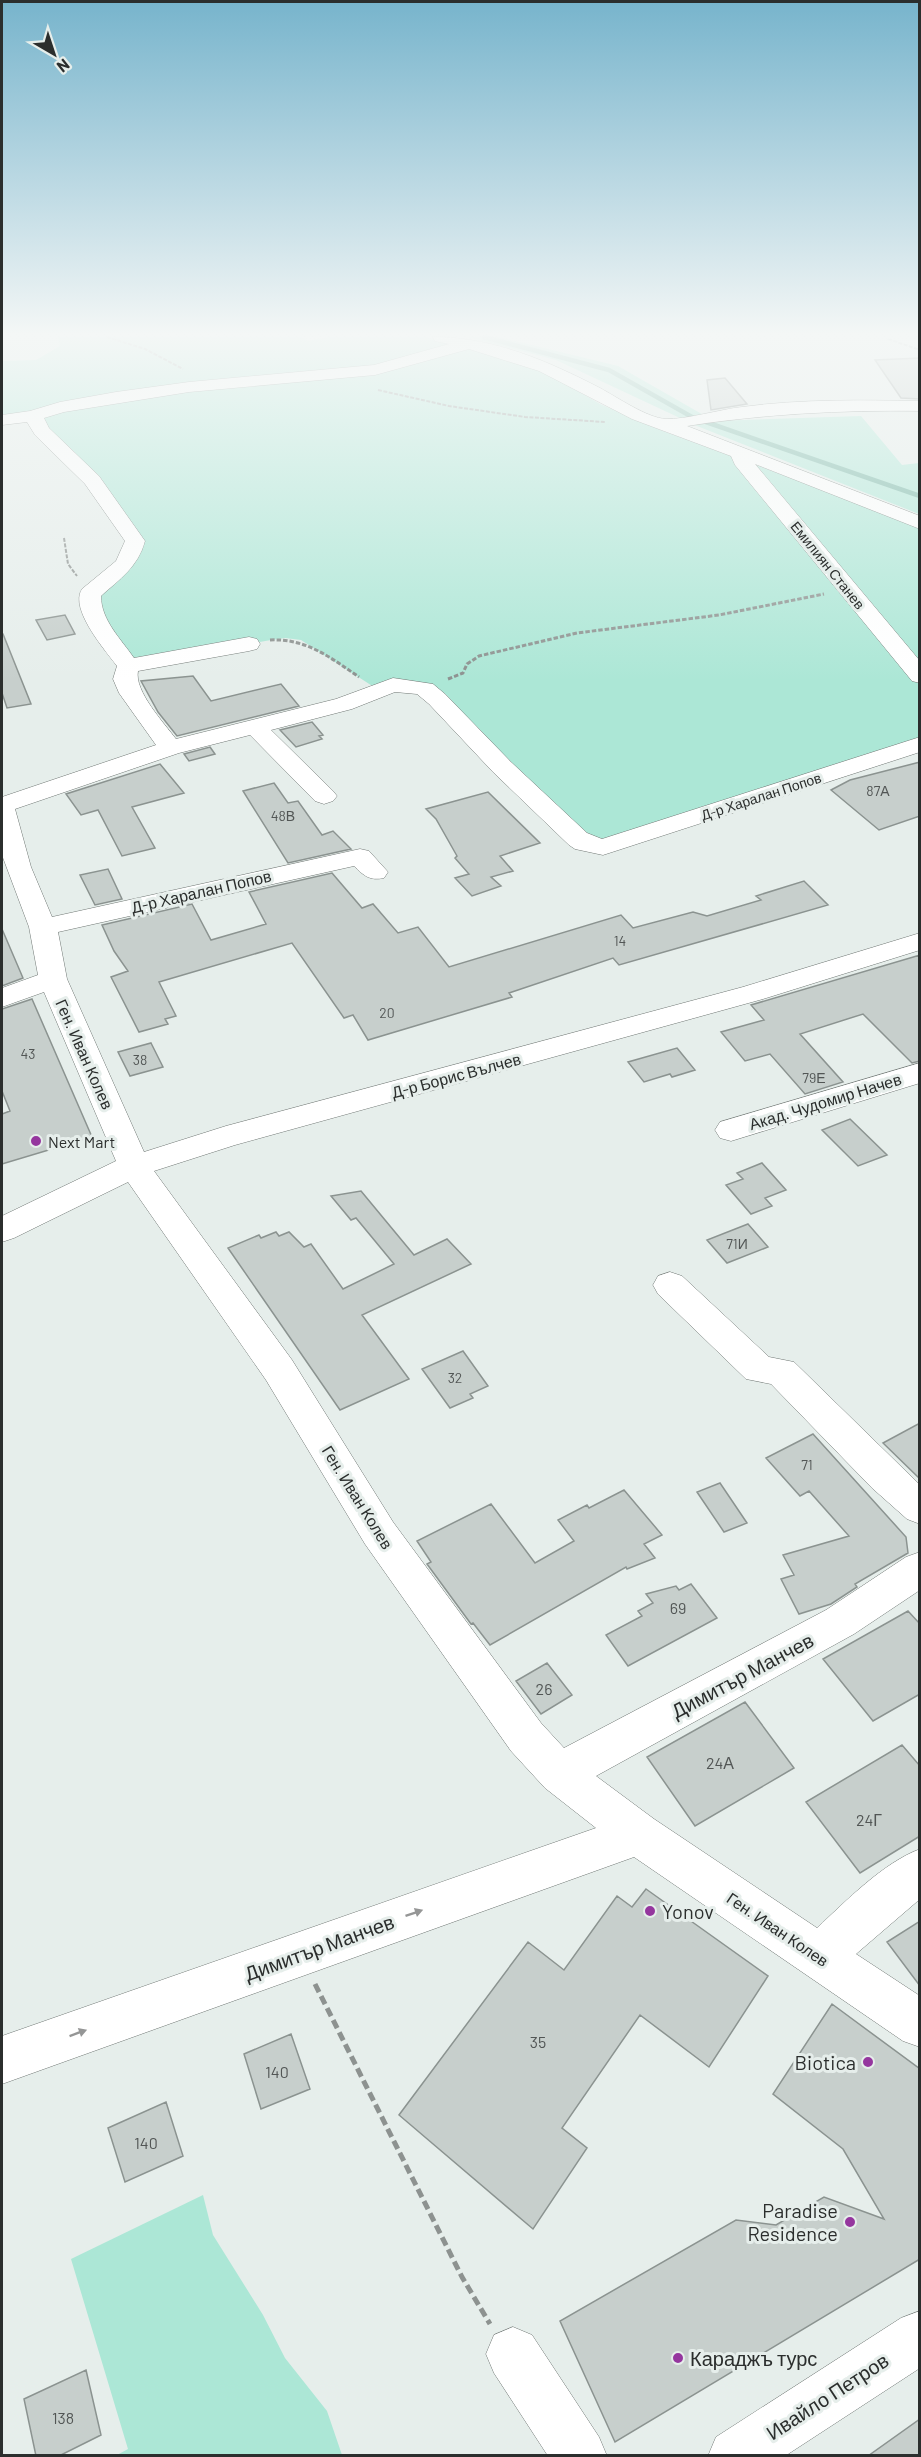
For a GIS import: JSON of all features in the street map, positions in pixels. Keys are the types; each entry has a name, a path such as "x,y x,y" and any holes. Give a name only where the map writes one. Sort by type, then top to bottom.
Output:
{"street":[{"path":"63,452 92,480 135,541 132,554 124,567 90,594 88,603 99,624 128,666 125,679 131,693 170,748"},
{"path":"740,452 920,523"},
{"name":"Емилиян Станев","path":"740,452 742,461 920,676"},
{"path":"128,666 249,644"},
{"path":"2,807 170,748 344,704 377,689 401,684 425,689"},
{"name":"Д-р Харалан Попов","path":"425,689 578,839 584,843 603,847 920,744"},
{"path":"256,728 324,796"},
{"name":"Ген. Иван Колев","path":"2,807 10,869 43,927 53,980 134,1166 279,1370 379,1533 526,1737 560,1774 638,1834 920,2024"},
{"name":"Д-р Харалан Попов","path":"43,927 367,864"},
{"name":"Д-р Борис Вълчев","path":"2,1230 134,1166 237,1134 753,993 920,941"},
{"path":"2,998 53,980"},
{"name":"Акад. Чудомир Начев","path":"731,1130 920,1073"},
{"path":"670,1285 759,1369 781,1372 885,1477 920,1508"},
{"name":"Димитър Манчев","path":"560,1774 607,1746 840,1622 920,1569"},
{"name":"Димитър Манчев","path":"2,2061 638,1834"},
{"path":"820,1957 859,1919 920,1870"},
{"name":"Ивайло Петров","path":"735,2456 920,2337"},
{"path":"513,2354 580,2456"}],"path":[{"path":"64,538 66,558 71,571 86,582 100,585"},
{"path":"425,689 463,673 467,663 479,656 577,633 719,615 818,594 848,591"},
{"path":"249,644 285,638 301,640 377,689"},
{"path":"300,1954 462,2277 483,2316 513,2354"}],"green space":[{"path":"65,452 719,452 919,525 919,744 593,846 425,689 377,689 301,640 285,638 271,640 128,666 88,603 135,541"},
{"path":"762,452 891,452 902,465 919,463 919,514"},
{"path":"203,2195 213,2235 263,2315 285,2358 327,2411 342,2455 117,2455 128,2449 71,2259"}],"building":[{"path":"65,615 75,634 47,640 36,620"},
{"path":"2,634 31,704 7,708 2,693"},
{"path":"193,676 211,701 281,684 299,706 177,736 158,712 141,681"},
{"path":"312,722 323,735 319,736 322,739 296,747 280,730"},
{"path":"210,747 215,754 189,761 184,754"},
{"path":"920,762 920,816 879,830 831,790 850,780"},
{"path":"160,764 184,793 132,807 155,848 122,856 98,810 81,815 66,794"},
{"path":"274,783 288,803 298,801 322,835 333,831 351,849 288,863 243,791"},
{"path":"488,792 540,843 500,856 513,871 491,877 501,886 472,896 455,878 469,874 455,858 457,856 436,819 426,809"},
{"path":"108,869 122,899 95,905 80,875"},
{"path":"332,873 362,908 373,904 398,933 418,927 449,967 621,915 633,928 693,912 707,916 761,900 756,896 804,881 828,905 619,965 613,958 509,993 512,997 368,1040 353,1015 344,1018 292,943 159,982 176,1016 165,1019 168,1024 139,1032 111,977 128,971 114,951 102,925 192,904 211,940 266,924 249,892"},
{"path":"2,929 23,978 2,986"},
{"path":"920,955 920,1061 912,1063 863,1014 800,1034 843,1082 805,1094 770,1054 745,1061 721,1032 764,1020 751,1005"},
{"path":"32,999 92,1137 2,1164 2,1114 10,1111 2,1091 2,1009"},
{"path":"151,1043 163,1067 130,1076 118,1052"},
{"path":"677,1048 695,1070 672,1077 670,1074 644,1082 628,1062"},
{"path":"850,1119 887,1155 858,1166 822,1130"},
{"path":"762,1163 786,1190 765,1198 772,1206 751,1214 726,1185 743,1179 737,1173"},
{"path":"361,1191 414,1255 447,1239 471,1264 362,1315 409,1379 340,1410 228,1248 259,1235 261,1238 276,1232 279,1236 289,1232 304,1247 311,1244 343,1289 394,1264 356,1218 351,1220 331,1196"},
{"path":"748,1224 768,1247 727,1263 707,1240"},
{"path":"463,1351 488,1386 470,1394 473,1398 450,1408 422,1369"},
{"path":"920,1423 920,1479 883,1443"},
{"path":"813,1434 906,1537 908,1553 855,1584 857,1587 831,1604 799,1614 781,1579 794,1575 783,1555 849,1536 809,1491 800,1496 766,1458"},
{"path":"720,1483 747,1523 724,1532 697,1492"},
{"path":"624,1490 662,1535 644,1544 655,1558 627,1569 626,1567 490,1645 473,1623 471,1624 427,1564 431,1562 417,1541 491,1504 535,1563 574,1541 558,1520 587,1505 589,1508"},
{"path":"691,1584 717,1618 628,1666 606,1635 642,1616 638,1611 653,1603 646,1594 676,1586 679,1590"},
{"path":"908,1611 920,1624 920,1694 873,1721 823,1659"},
{"path":"547,1663 572,1695 541,1714 516,1681"},
{"path":"745,1702 794,1768 695,1826 647,1757"},
{"path":"902,1745 920,1766 920,1836 860,1873 806,1802"},
{"path":"646,1889 768,1976 709,2067 640,2015 562,2128 587,2148 533,2229 399,2115 528,1942 564,1970 617,1896 632,1907"},
{"path":"920,1921 920,1986 887,1942"},
{"name":"Paradise Residence","path":"832,2004 920,2069 920,2259 615,2442 560,2321 736,2220 776,2225 824,2197 884,2219 843,2149 773,2094"},
{"path":"291,2034 310,2089 261,2109 244,2054"},
{"path":"166,2102 183,2156 125,2182 108,2128"},
{"path":"86,2370 101,2435 59,2456 36,2456 24,2399"},
{"path":"920,2419 920,2456 868,2456"}],"waterway":[{"path":"792,452 920,496"}],"place":[{"name":"Next Mart","path":"36,1141"},
{"name":"Yonov","path":"650,1911"},
{"name":"Biotica","path":"868,2062"},
{"name":"Paradise Residence","path":"850,2222"},
{"name":"Караджъ турс","path":"678,2358"}]}
